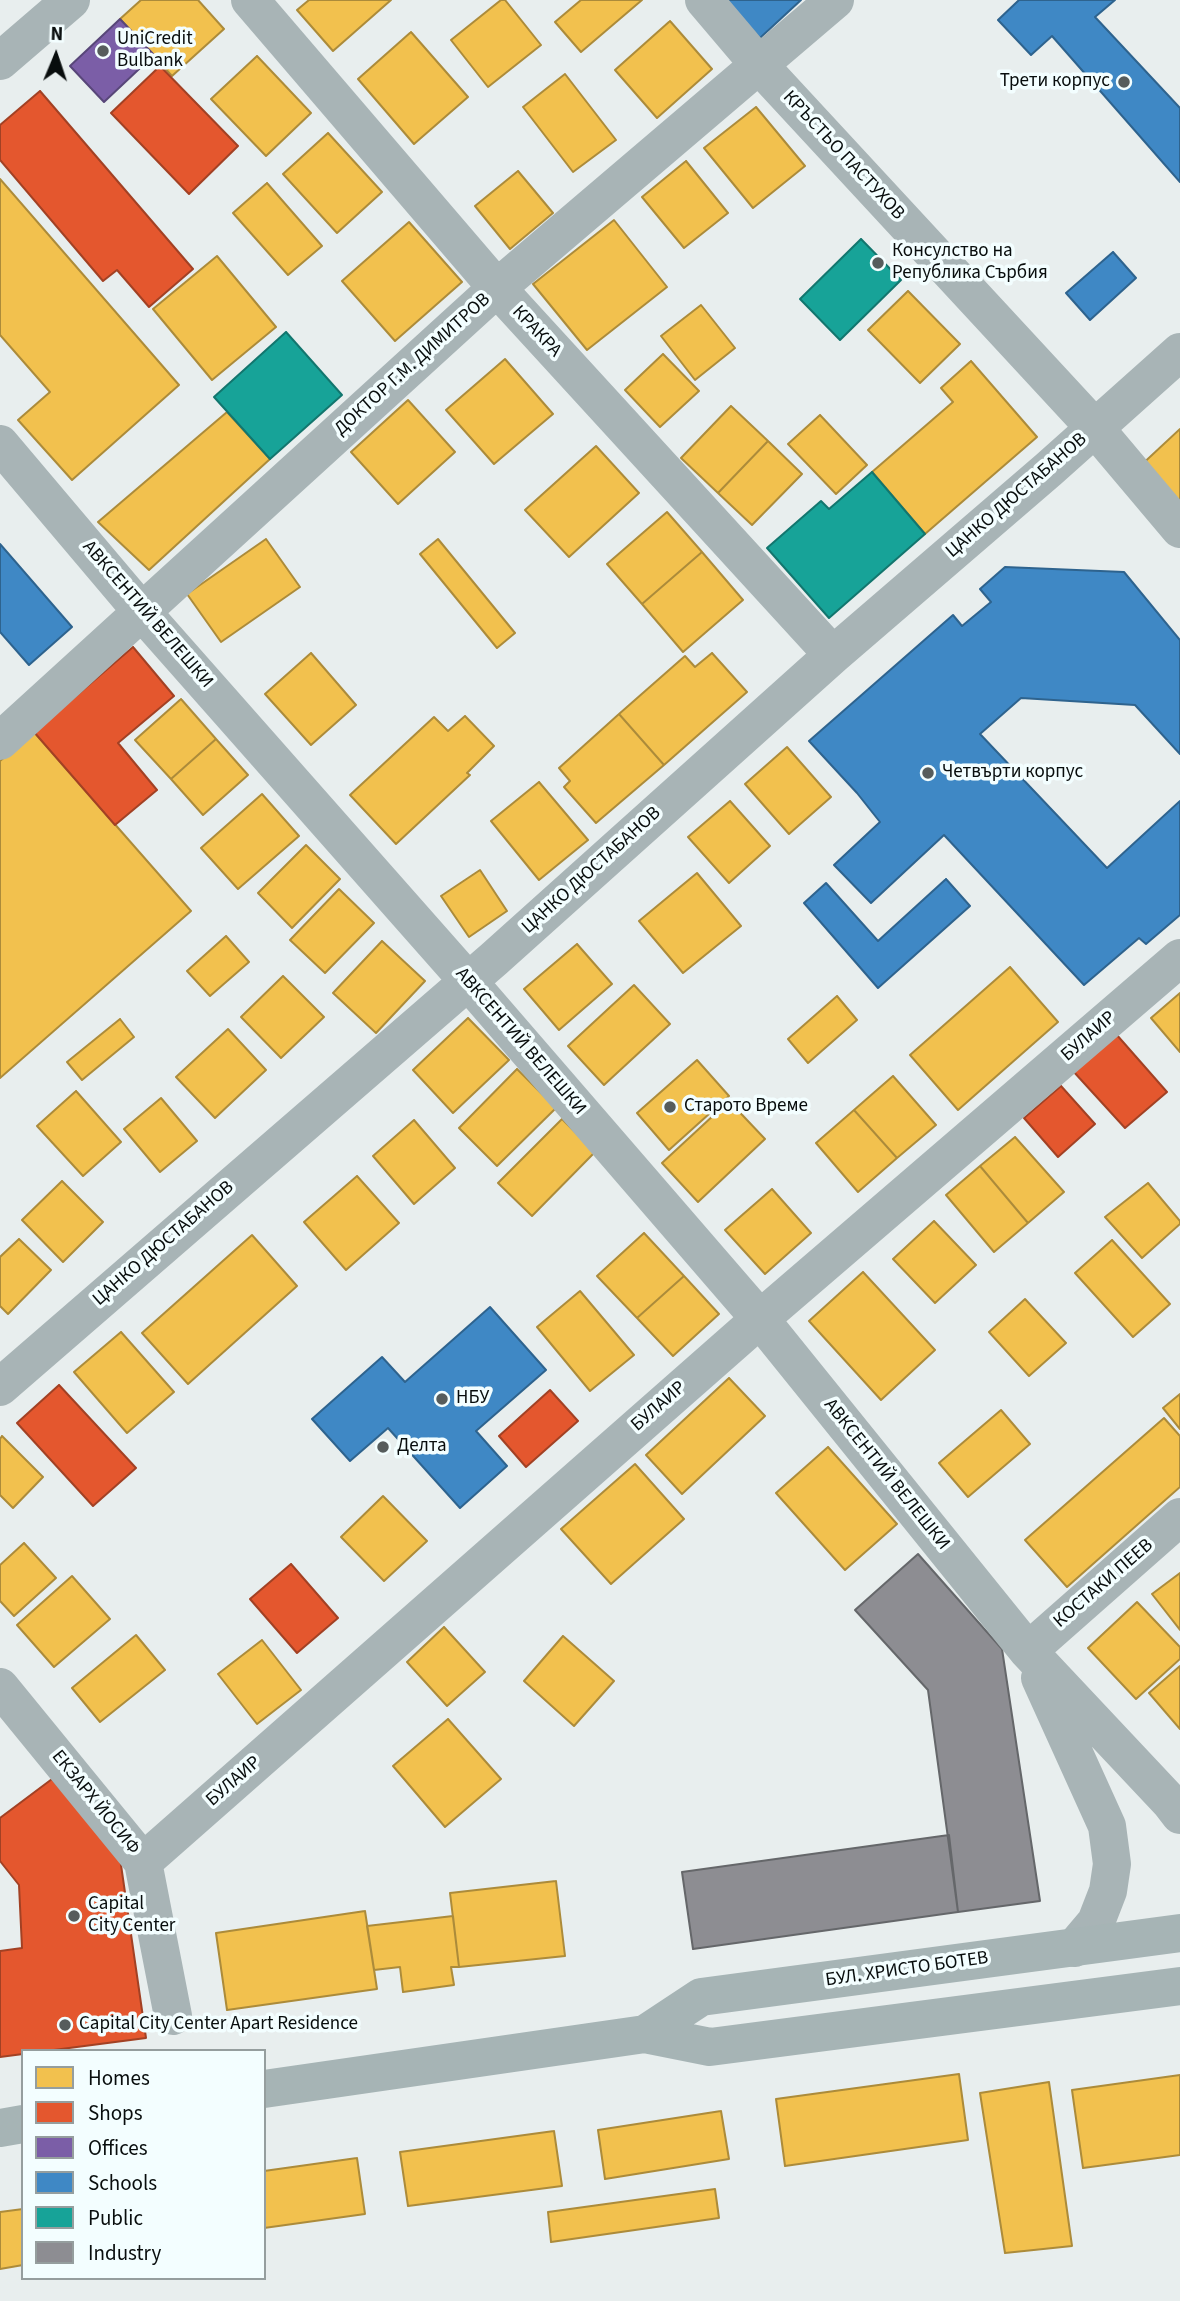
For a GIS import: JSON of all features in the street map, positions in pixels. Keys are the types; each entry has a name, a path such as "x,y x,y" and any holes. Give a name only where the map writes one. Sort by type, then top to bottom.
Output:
{"main road":[{"name":"БУЛ. ХРИСТО БОТЕВ","path":"645,2035 701,1997 1180,1933"},
{"name":"БУЛ. ХРИСТО БОТЕВ","path":"266,2089 645,2035 710,2047 1180,1986"},
{"path":"0,2128 21,2124"}],"street":[{"path":"0,61 71,0"},
{"name":"КРАКРА","path":"250,0 496,288 833,655"},
{"name":"КРЪСТЬО ПАСТУХОВ","path":"704,0 760,66 1094,427 1180,529"},
{"name":"ДОКТОР Г.М. ДИМИТРОВ","path":"0,741 496,288 835,0"},
{"name":"ЦАНКО ДЮСТАБАНОВ","path":"0,1387 1180,352"},
{"name":"АВКСЕНТИЙ ВЕЛЕШКИ","path":"0,444 142,612 467,980 760,1319 1028,1651 1180,1815"},
{"name":"БУЛАИР","path":"144,1862 760,1319 1180,958"},
{"name":"КОСТАКИ ПЕЕВ","path":"1028,1651 1180,1517"},
{"name":"АВКСЕНТИЙ ВЕЛЕШКИ","path":"1028,1651 1107,1826 1112,1864 1108,1891 1096,1922 1074,1948"},
{"name":"ЕКЗАРХ ЙОСИФ","path":"0,1687 144,1862 173,2016"},
{"path":"0,2110 21,2113"},
{"path":"0,2145 21,2136"}],"building: Homes":[{"path":"141,0 198,0 224,29 172,76 120,19"},
{"path":"309,0 391,0 333,51 297,10"},
{"path":"501,0 505,0 541,45 488,87 451,40"},
{"path":"581,0 642,0 581,52 555,22"},
{"path":"670,21 712,69 657,118 615,70"},
{"path":"411,32 468,97 414,144 358,79"},
{"path":"257,56 311,113 266,156 211,99"},
{"path":"565,74 616,140 573,172 523,107"},
{"path":"756,107 805,166 753,208 704,148"},
{"path":"328,133 382,192 337,233 283,174"},
{"path":"686,161 728,213 684,248 642,197"},
{"path":"518,171 553,213 510,249 475,206"},
{"path":"0,179 179,385 72,480 18,420 50,392 0,335"},
{"path":"267,183 322,246 288,275 233,213"},
{"path":"614,220 667,287 587,350 533,284"},
{"path":"409,222 462,282 395,341 342,281"},
{"path":"217,256 276,327 212,380 153,309"},
{"path":"908,291 960,344 920,383 868,330"},
{"path":"701,305 735,348 695,380 661,336"},
{"path":"663,354 699,391 660,427 625,390"},
{"path":"505,359 553,414 494,464 446,410"},
{"path":"971,361 1037,437 925,534 872,472 953,402 941,388"},
{"path":"408,400 455,452 398,504 351,452"},
{"path":"731,406 768,441 718,493 681,458"},
{"path":"227,412 270,459 149,570 98,522"},
{"path":"820,415 867,465 836,494 788,444"},
{"path":"1180,429 1180,515 1137,469"},
{"path":"768,441 802,474 752,525 718,493"},
{"path":"596,446 639,493 569,557 525,510"},
{"path":"667,512 702,552 642,604 607,564"},
{"path":"266,539 300,587 221,642 187,594"},
{"path":"438,539 515,633 497,648 420,554"},
{"path":"702,552 743,600 683,652 642,604"},
{"path":"311,653 356,705 311,745 265,694"},
{"path":"712,653 747,692 664,765 619,714 685,656 695,667"},
{"path":"181,699 216,739 171,779 135,740"},
{"path":"619,714 664,765 596,823 564,787 570,781 559,768"},
{"path":"465,716 494,746 467,773 470,775 396,844 350,795 434,717 448,731"},
{"path":"34,732 191,911 0,1078 0,761"},
{"path":"216,739 248,775 203,815 171,779"},
{"path":"787,747 831,797 789,834 745,784"},
{"path":"539,782 588,840 539,880 491,821"},
{"path":"262,794 299,836 238,889 201,848"},
{"path":"730,801 770,846 729,883 688,837"},
{"path":"306,845 340,879 292,928 258,893"},
{"path":"480,870 507,911 469,937 441,896"},
{"path":"697,873 741,926 683,973 639,921"},
{"path":"339,889 374,923 325,973 290,940"},
{"path":"226,936 249,962 210,996 187,971"},
{"path":"382,941 425,981 376,1033 333,993"},
{"path":"577,944 612,984 559,1030 524,989"},
{"path":"1010,967 1058,1022 958,1110 910,1055"},
{"path":"283,976 324,1017 281,1058 241,1017"},
{"path":"634,985 670,1024 604,1085 568,1046"},
{"path":"1180,993 1180,1052 1151,1018"},
{"path":"837,996 857,1020 808,1063 788,1039"},
{"path":"468,1018 509,1060 453,1113 413,1070"},
{"path":"120,1019 134,1037 82,1080 67,1062"},
{"path":"228,1029 266,1070 215,1118 176,1077"},
{"path":"697,1060 729,1096 669,1150 637,1113"},
{"path":"517,1069 556,1108 497,1166 459,1128"},
{"path":"893,1076 936,1125 897,1158 854,1110"},
{"path":"76,1091 121,1142 83,1176 37,1126"},
{"path":"161,1098 197,1141 160,1172 124,1129"},
{"path":"729,1101 765,1139 698,1202 662,1163"},
{"path":"854,1110 897,1158 858,1192 816,1143"},
{"path":"562,1119 595,1152 532,1216 498,1183"},
{"path":"414,1120 455,1168 414,1204 373,1156"},
{"path":"1015,1137 1064,1192 1028,1223 980,1166"},
{"path":"980,1166 1028,1223 994,1252 946,1195"},
{"path":"357,1176 399,1223 346,1270 304,1222"},
{"path":"62,1181 103,1222 63,1262 22,1220"},
{"path":"1148,1183 1180,1224 1142,1258 1105,1217"},
{"path":"772,1189 811,1233 765,1274 725,1230"},
{"path":"934,1221 976,1265 935,1303 893,1259"},
{"path":"644,1233 684,1276 637,1318 597,1276"},
{"path":"252,1235 297,1286 188,1384 142,1333"},
{"path":"19,1239 51,1270 8,1314 0,1306 0,1257"},
{"path":"1112,1240 1170,1304 1133,1337 1075,1273"},
{"path":"863,1272 935,1350 881,1400 809,1321"},
{"path":"684,1276 719,1314 673,1356 637,1318"},
{"path":"580,1291 634,1355 590,1391 537,1327"},
{"path":"1025,1299 1066,1343 1029,1376 989,1332"},
{"path":"121,1332 174,1392 127,1433 74,1372"},
{"path":"729,1378 765,1416 682,1494 646,1455"},
{"path":"1180,1394 1180,1429 1163,1408"},
{"path":"1001,1410 1030,1444 968,1497 939,1463"},
{"path":"1164,1418 1180,1436 1180,1487 1067,1587 1025,1540"},
{"path":"2,1436 43,1477 13,1508 0,1495"},
{"path":"828,1447 897,1524 845,1570 776,1493"},
{"path":"635,1464 684,1519 611,1584 561,1529"},
{"path":"383,1496 427,1541 384,1581 341,1537"},
{"path":"24,1543 56,1578 14,1616 0,1601 0,1565"},
{"path":"1180,1573 1180,1630 1152,1594"},
{"path":"72,1576 110,1619 54,1667 17,1625"},
{"path":"1137,1602 1180,1647 1180,1659 1136,1699 1088,1648"},
{"path":"444,1627 485,1672 447,1706 407,1662"},
{"path":"136,1635 165,1670 100,1722 72,1688"},
{"path":"563,1636 614,1681 574,1726 524,1681"},
{"path":"262,1640 301,1690 257,1724 218,1674"},
{"path":"1180,1666 1180,1729 1149,1693"},
{"path":"448,1719 501,1779 445,1827 393,1766"},
{"path":"556,1881 565,1956 459,1967 450,1893"},
{"path":"365,1911 377,1989 227,2010 216,1933"},
{"path":"453,1916 459,1967 451,1967 454,1985 403,1992 400,1967 374,1970 367,1926"},
{"path":"959,2074 968,2140 785,2166 776,2099"},
{"path":"1180,2075 1180,2155 1083,2168 1072,2090"},
{"path":"1049,2082 1072,2246 1005,2253 980,2093"},
{"path":"721,2111 729,2159 605,2179 598,2130"},
{"path":"554,2131 562,2186 408,2206 400,2152"},
{"path":"357,2158 365,2214 266,2228 266,2171"},
{"path":"715,2189 719,2218 551,2242 548,2212"},
{"path":"21,2209 21,2265 0,2269 0,2212"}],"building: Shops":[{"path":"160,66 238,146 189,194 111,113"},
{"path":"40,91 193,269 149,307 117,270 103,281 0,160 0,125"},
{"path":"133,647 174,696 118,743 157,790 115,825 34,732"},
{"path":"1116,1034 1167,1092 1125,1128 1073,1071"},
{"path":"1061,1086 1095,1124 1058,1157 1024,1118"},
{"path":"59,1385 136,1468 93,1506 17,1423"},
{"path":"550,1390 578,1421 526,1467 499,1436"},
{"path":"291,1564 338,1618 297,1653 250,1599"},
{"name":"Capital City Center","path":"52,1779 120,1858 146,2038 61,2049 21,2049 21,2054 0,2057 0,1951 22,1948 19,1885 0,1861 0,1818"}],"building: Offices":[{"path":"120,19 154,55 104,102 70,66"}],"building: Schools":[{"path":"724,0 801,0 760,38"},
{"name":"Трети корпус","path":"1019,0 1115,0 1095,17 1180,108 1180,182 1052,36 1031,55 998,20"},
{"path":"1113,252 1136,278 1090,320 1066,293"},
{"path":"0,544 72,627 29,665 0,632"},
{"name":"Четвърти корпус","path":"1005,567 1124,572 1180,640 1180,754 1135,705 1021,698 980,734 1107,868 1180,801 1180,915 1146,944 1139,938 1084,985 944,835 871,903 834,865 880,822 809,741 953,615 962,626 991,602 980,589"},
{"path":"946,879 970,906 878,988 804,903 826,883 878,941"},
{"path":"490,1307 546,1370 476,1431 507,1466 460,1508 388,1428 350,1461 312,1419 382,1357 405,1382"}],"building: Public":[{"path":"861,239 901,280 840,340 800,299"},
{"path":"286,332 342,395 270,459 214,397"},
{"path":"872,472 925,534 829,618 767,548 821,501 829,509"}],"building: Industry":[{"path":"918,1554 1002,1649 1040,1901 958,1912 928,1690 855,1610"},
{"path":"949,1835 958,1912 693,1949 682,1872"}],"place":[{"name":"UniCredit Bulbank","path":"103,51"},
{"name":"Трети корпус","path":"1124,82"},
{"name":"Консулство на Република Сърбия","path":"878,263"},
{"name":"Четвърти корпус","path":"928,773"},
{"name":"Старото Време","path":"670,1107"},
{"name":"НБУ","path":"442,1399"},
{"name":"Делта","path":"383,1447"},
{"name":"Capital City Center","path":"74,1916"},
{"name":"Capital City Center Apart Residence","path":"65,2025"}]}
